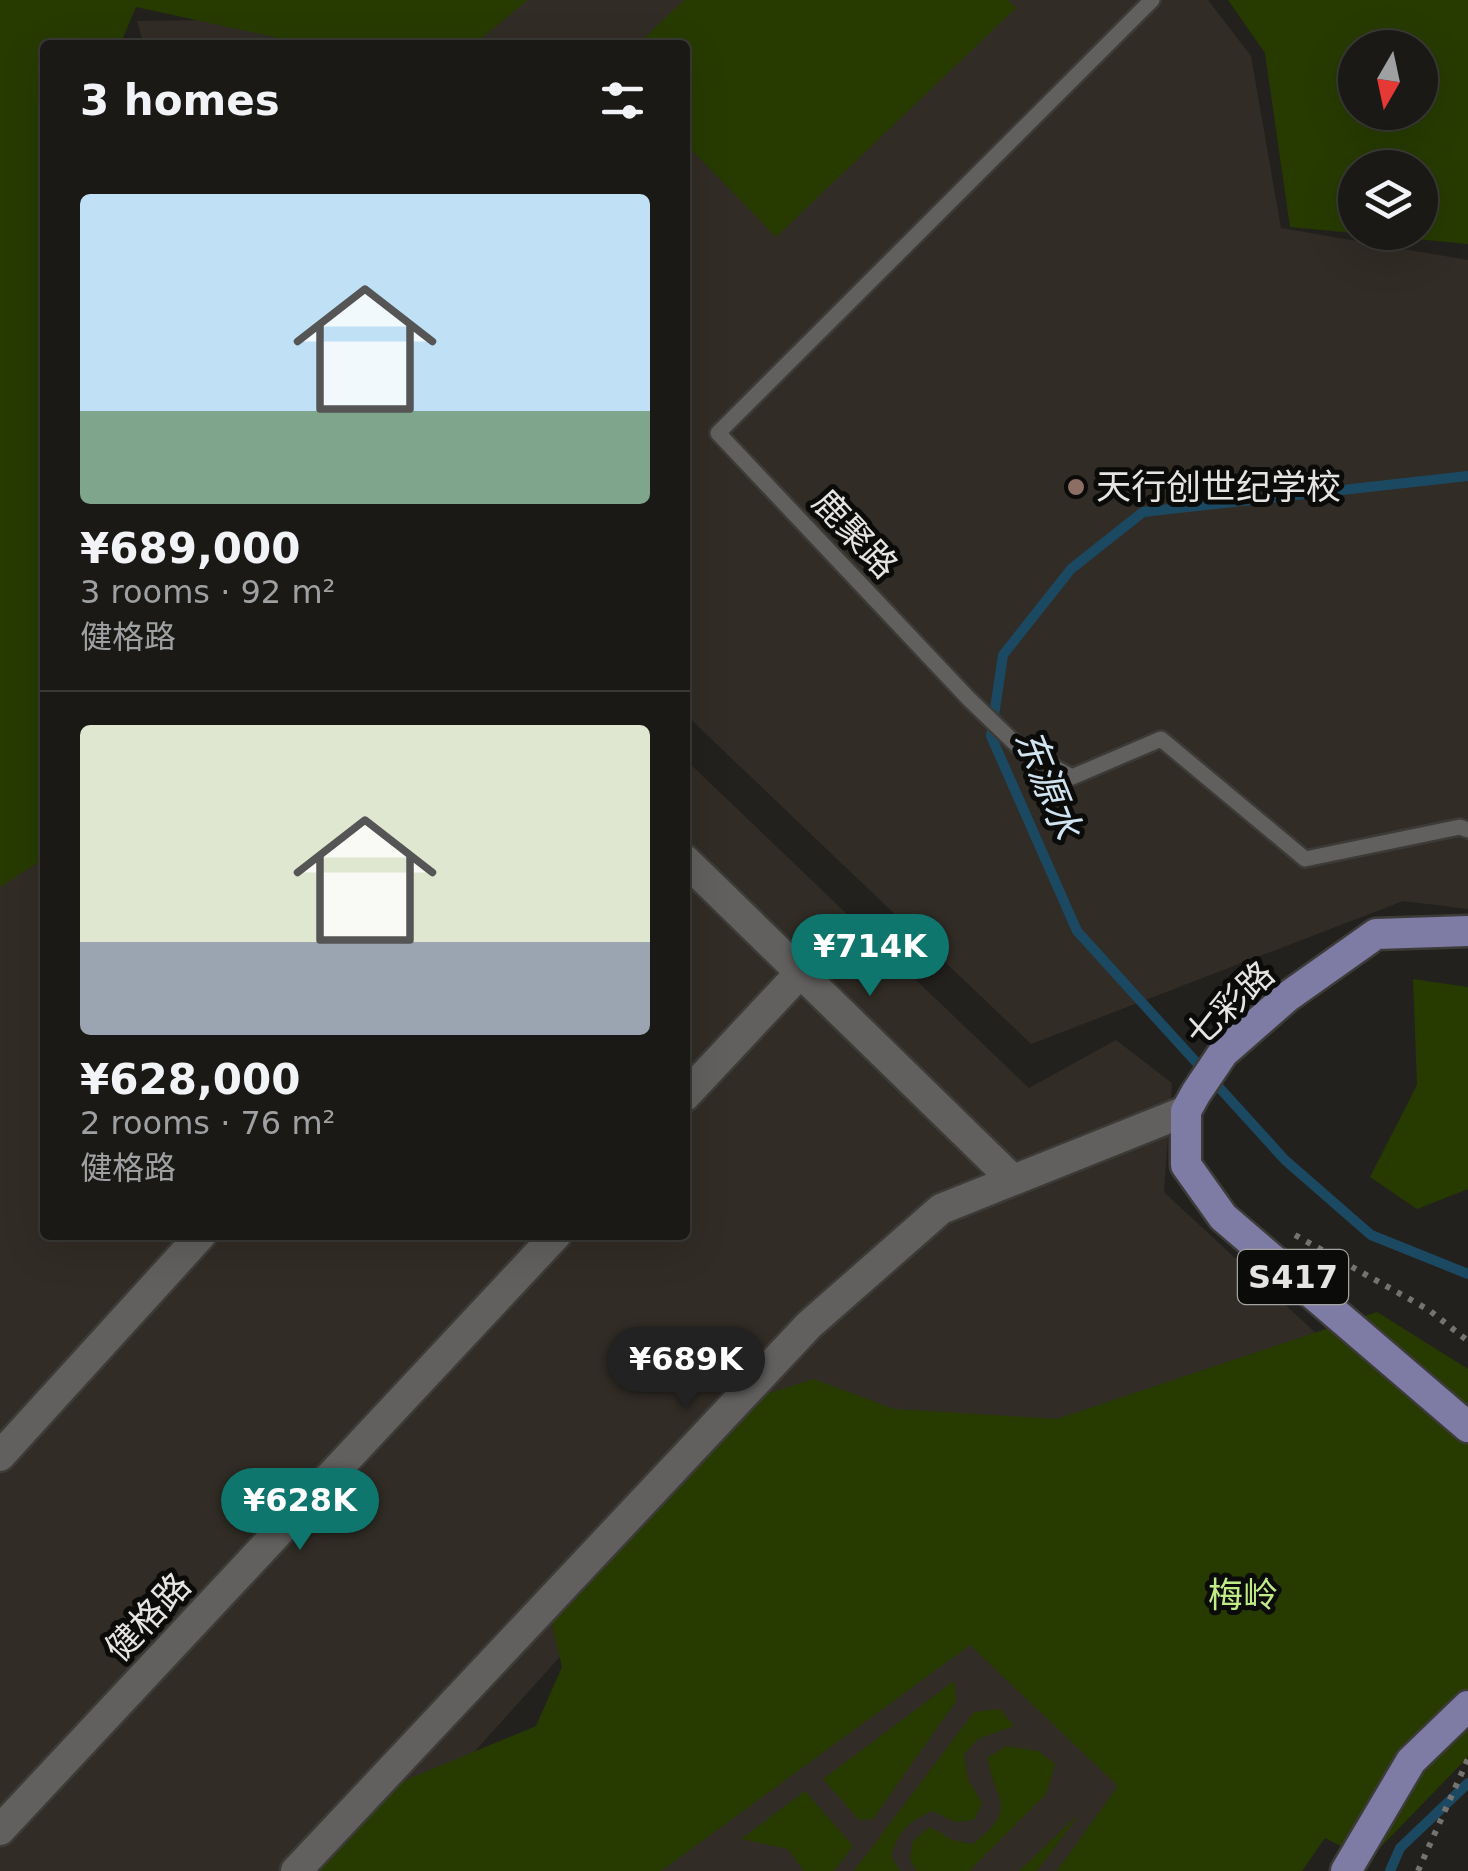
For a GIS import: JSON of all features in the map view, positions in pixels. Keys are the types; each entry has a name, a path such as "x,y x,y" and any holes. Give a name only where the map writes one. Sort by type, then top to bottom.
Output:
{"main road":[{"name":"七彩路","path":"1191,1102 1223,1054 1287,997 1376,934 1468,931"},
{"name":"S417","path":"1191,1102 1186,1164 1223,1217 1468,1428"},
{"path":"1346,1871 1411,1761 1468,1706"}],"street":[{"path":"690,865 1013,1180"},
{"path":"690,1091 800,973"},
{"path":"296,1871 809,1325 941,1209 1191,1102"},
{"path":"0,1456 196,1240"},
{"name":"健格路","path":"0,1830 551,1240"}],"lane":[{"name":"鹿聚路","path":"1152,0 718,433 968,699 1021,748 1072,777 1161,739 1305,859 1460,827 1468,830"}],"path":[{"path":"1282,1227 1428,1310 1468,1341"},
{"path":"1418,1871 1467,1761"}],"shaded area":[{"name":"天行创世纪学校","path":"469,0 1208,0 1251,56 1281,228 1338,238 1338,250 1410,250 1468,260 1468,909 1403,901 1031,1044 690,719 690,40 413,40"},
{"path":"286,19 364,40 143,40 137,21"},
{"path":"690,764 1029,1088 1116,1040 1172,1083 1164,1192 1335,1351 1011,1506 765,1429 367,1871 0,1871 0,857 40,813 40,1240 690,1240"},
{"path":"967,1615 1153,1803 1099,1871 619,1871"}],"green space":[{"path":"0,0 528,0 479,40 289,40 136,7 122,40 40,40 40,861 0,887"},
{"path":"684,0 1008,0 1016,8 776,237 690,148 690,40 642,40"},
{"path":"1228,0 1468,0 1468,244 1438,241 1438,150 1338,150 1338,232 1290,227 1265,53"},
{"path":"1413,979 1468,987 1468,1189 1417,1209 1370,1177 1417,1085"},
{"name":"梅岭","path":"1377,1312 1468,1369 1468,1757 1368,1860 1325,1838 1302,1871 1057,1871 1118,1786 970,1645 661,1871 312,1871 382,1790 536,1726 562,1667 544,1589 756,1397 814,1379 894,1409 1057,1419"},
{"path":"954,1681 956,1701 873,1819 859,1820 823,1779"},
{"path":"1000,1709 1014,1726 978,1739 964,1754 968,1780 982,1803 974,1820 955,1822 932,1811 911,1823 897,1840 891,1856 900,1871 854,1871 974,1712"},
{"path":"1007,1746 1038,1751 1055,1764 1046,1794 969,1871 917,1871 910,1859 913,1841 930,1827 952,1840 973,1844 997,1821 1000,1802 988,1757"},
{"path":"805,1791 853,1846 834,1871 804,1871 788,1849 741,1839"},
{"path":"1080,1813 1037,1871 1019,1871"}],"waterway":[{"name":"东源水","path":"1468,476 1143,512 1071,569 1003,655 991,736 1077,931 1285,1160 1371,1235 1468,1274"},
{"name":"东源水","path":"1390,1871 1400,1848 1468,1783"}],"place":[{"name":"天行创世纪学校","path":"1076,487"}]}
